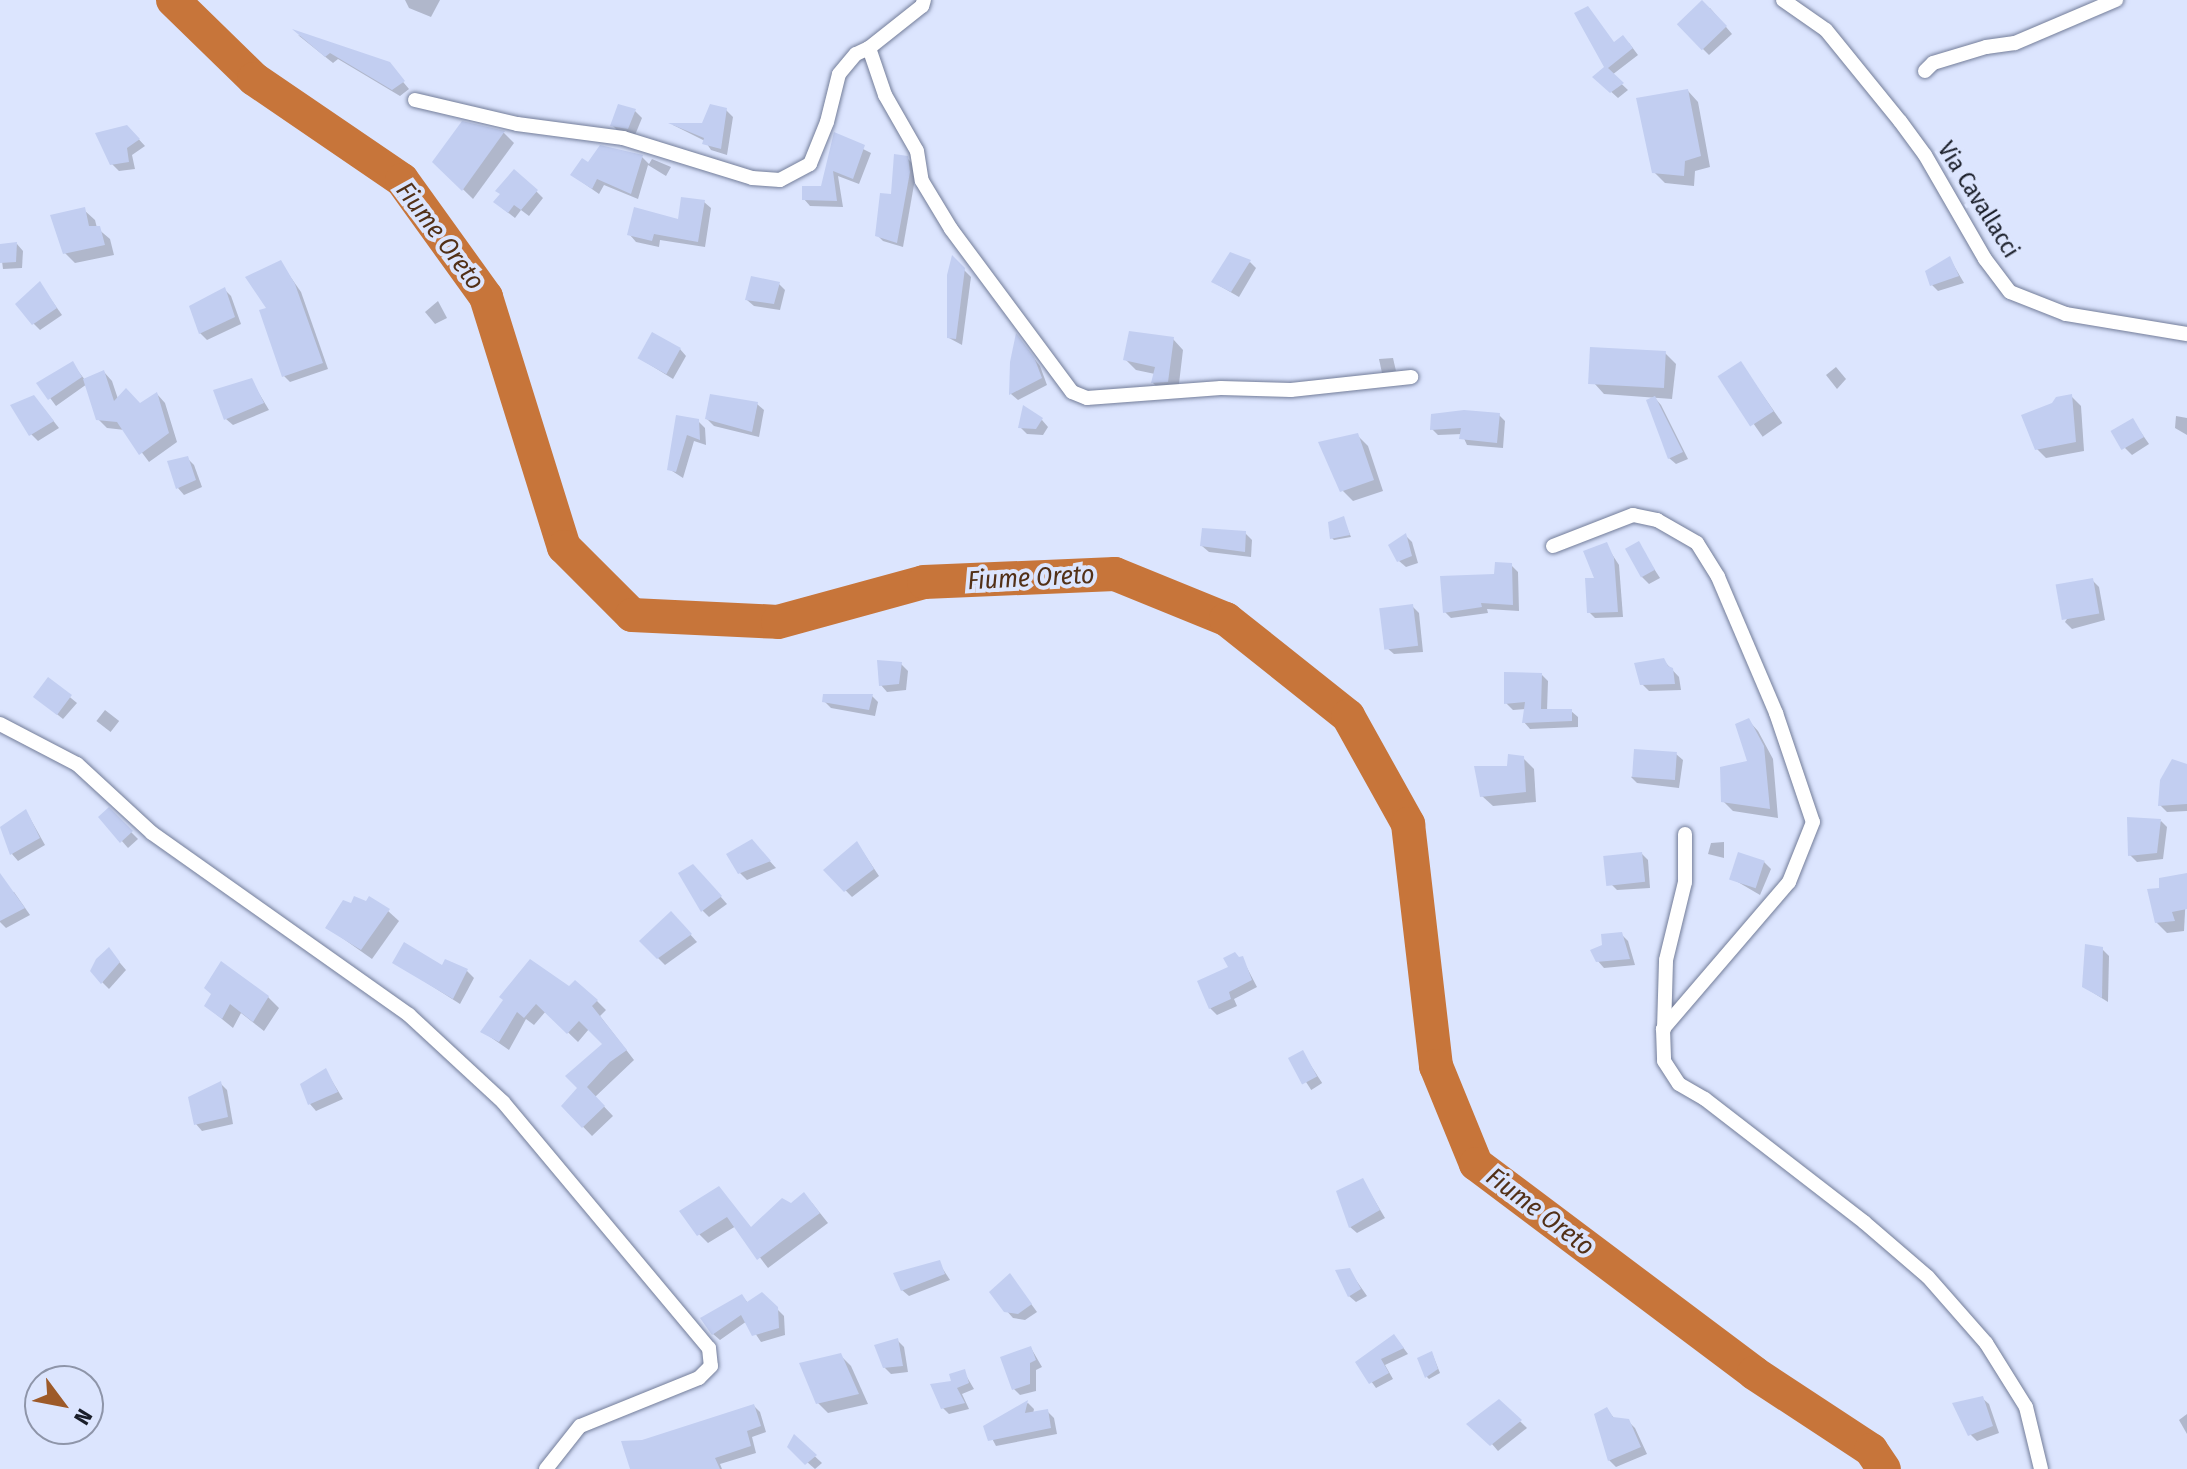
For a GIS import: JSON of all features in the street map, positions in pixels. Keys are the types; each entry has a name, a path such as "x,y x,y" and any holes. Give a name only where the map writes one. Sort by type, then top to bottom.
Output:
{"street":[{"path":"415,100 517,124 623,138 752,178 780,180 810,164 827,122 839,74 856,54 869,48 924,0"},
{"name":"Via Cavallacci","path":"1783,0 1826,30 1900,121 1925,155 1985,259 2010,292 2066,314 2187,334"},
{"path":"1925,71 1933,63 1986,47 2015,43 2116,0"},
{"path":"869,48 885,95 917,151 922,181 944,217 1072,392 1087,398 1221,388 1291,390 1411,377"},
{"path":"1553,546 1633,515 1657,520 1697,543 1718,577 1776,713 1813,822 1789,882 1663,1029"},
{"path":"0,724 77,764 152,833 409,1015 503,1102 709,1348 711,1366 699,1378 580,1426 546,1469"},
{"path":"1685,834 1685,882 1666,960 1664,1061 1679,1084 1705,1099 1864,1222 1928,1277 1986,1343 2026,1407 2041,1469"}],"building":[{"path":"1702,0 1727,26 1702,50 1677,24"},
{"path":"1588,6 1614,42 1623,35 1633,48 1608,68 1624,83 1610,93 1592,77 1604,67 1574,13"},
{"path":"292,29 390,62 405,81 392,90 330,53 325,57"},
{"path":"1688,89 1701,156 1685,161 1684,176 1652,173 1636,98"},
{"path":"618,104 636,109 628,129 610,126"},
{"path":"710,104 727,108 721,149 702,144 704,138 668,123 702,123"},
{"path":"462,121 505,131 462,191 432,162"},
{"path":"127,125 140,139 127,148 129,162 110,165 95,133"},
{"path":"834,132 865,145 853,179 833,171 837,201 802,200 802,186 821,186"},
{"path":"600,145 643,155 631,194 597,179 592,189 570,175 582,158 588,162"},
{"path":"894,154 908,156 910,172 897,243 875,236 880,193 891,194"},
{"path":"514,169 538,190 521,210 514,205 508,213 493,202 500,194 495,191"},
{"path":"681,197 705,200 698,242 654,234 652,241 627,235 634,207 678,219"},
{"path":"85,207 89,226 100,226 105,245 63,254 50,215"},
{"path":"17,242 16,262 0,263 0,244"},
{"path":"1230,252 1251,260 1231,292 1211,282"},
{"path":"952,255 965,268 956,339 947,338 947,275"},
{"path":"1950,256 1959,276 1930,286 1925,271"},
{"path":"281,260 295,284 323,363 282,377 259,310 266,308 245,277"},
{"path":"751,276 780,282 774,304 745,300"},
{"path":"40,281 57,308 32,325 15,304"},
{"path":"225,287 235,317 199,334 189,306"},
{"path":"1129,331 1174,337 1168,382 1151,383 1155,367 1123,360"},
{"path":"652,332 681,348 666,374 637,358"},
{"path":"1016,333 1034,357 1042,378 1009,395 1010,362"},
{"path":"1590,347 1666,351 1664,388 1588,384"},
{"path":"73,361 82,377 48,400 36,383"},
{"path":"1741,361 1774,411 1750,427 1718,376"},
{"path":"104,370 114,401 126,388 140,403 157,392 169,433 139,455 117,422 96,420 83,379"},
{"path":"252,378 264,403 224,420 213,390"},
{"path":"710,394 758,402 752,432 705,419"},
{"path":"2072,394 2076,442 2035,450 2021,415 2052,403 2056,397"},
{"path":"34,395 54,421 29,436 10,405"},
{"path":"1655,396 1683,452 1668,459 1646,400"},
{"path":"1023,405 1043,418 1036,429 1018,428"},
{"path":"1464,410 1500,413 1497,443 1459,439 1461,428 1430,430 1431,414"},
{"path":"676,415 699,419 700,440 687,435 676,472 667,470"},
{"path":"2133,418 2144,437 2121,450 2110,431"},
{"path":"1358,433 1374,480 1340,492 1318,442"},
{"path":"188,456 196,480 176,489 167,461"},
{"path":"1344,516 1350,535 1330,539 1328,522"},
{"path":"1202,528 1246,531 1245,552 1200,546"},
{"path":"1406,533 1412,556 1397,562 1388,545"},
{"path":"1639,541 1655,570 1641,578 1625,549"},
{"path":"1607,542 1614,558 1618,612 1587,613 1585,578 1594,578 1583,551"},
{"path":"1495,562 1512,563 1513,605 1481,603 1482,607 1443,613 1440,576 1494,574"},
{"path":"2093,578 2099,613 2062,620 2056,585"},
{"path":"1413,604 1418,646 1384,650 1379,608"},
{"path":"1664,658 1673,668 1675,684 1640,685 1634,663"},
{"path":"877,660 902,662 899,684 879,686"},
{"path":"1504,672 1542,673 1541,709 1572,709 1572,721 1522,723 1525,702 1504,704"},
{"path":"48,677 72,695 57,715 33,697"},
{"path":"823,694 873,694 869,710 822,702"},
{"path":"1749,718 1764,746 1770,809 1721,802 1720,767 1747,761 1735,724"},
{"path":"1634,749 1677,752 1675,780 1632,777"},
{"path":"1508,754 1524,756 1526,792 1480,797 1474,766 1507,766"},
{"path":"2172,759 2187,764 2187,804 2158,806 2160,780"},
{"path":"109,807 133,831 120,843 98,817"},
{"path":"26,809 40,838 10,855 0,827"},
{"path":"2127,817 2161,819 2157,853 2128,856"},
{"path":"752,839 771,861 738,874 726,854"},
{"path":"857,841 874,869 844,892 823,870"},
{"path":"1642,852 1645,882 1606,886 1603,856"},
{"path":"1738,852 1765,861 1756,888 1729,880"},
{"path":"693,864 722,896 701,912 678,873"},
{"path":"0,873 25,908 0,921"},
{"path":"2187,873 2187,909 2172,912 2175,921 2155,923 2147,889 2159,888 2159,878"},
{"path":"354,896 366,901 369,896 390,909 361,950 325,928 343,900 351,903"},
{"path":"671,911 692,934 657,959 639,941"},
{"path":"1622,932 1630,959 1596,962 1590,950 1602,945 1601,934"},
{"path":"404,942 442,965 445,959 468,969 453,999 392,963"},
{"path":"2085,944 2103,947 2102,998 2082,987"},
{"path":"109,947 120,962 101,984 90,971 96,959"},
{"path":"1235,952 1239,957 1243,956 1252,980 1229,992 1231,999 1209,1009 1197,981 1228,967 1223,958"},
{"path":"530,959 569,986 575,980 598,1000 592,1006 627,1050 610,1062 587,1087 605,1106 582,1128 561,1106 577,1088 565,1076 602,1044 579,1021 567,1034 536,1004 524,1018 517,1012 499,1042 480,1032 503,1000 499,997"},
{"path":"221,961 269,996 253,1022 230,1004 222,1019 204,1006 211,994 204,988"},
{"path":"1303,1050 1317,1076 1302,1084 1288,1058"},
{"path":"326,1068 338,1092 308,1105 300,1084"},
{"path":"221,1081 228,1117 194,1125 188,1097"},
{"path":"1363,1178 1380,1210 1349,1228 1336,1191"},
{"path":"719,1186 751,1227 782,1198 791,1203 804,1192 820,1213 757,1260 727,1217 697,1236 679,1211"},
{"path":"940,1260 945,1274 901,1291 893,1273"},
{"path":"1350,1268 1361,1289 1348,1297 1335,1270"},
{"path":"1010,1273 1032,1304 1018,1314 1004,1312 989,1292"},
{"path":"762,1292 778,1307 779,1328 752,1336 741,1315 712,1335 700,1318 742,1294 747,1302"},
{"path":"1394,1334 1404,1348 1381,1359 1389,1373 1369,1384 1355,1362"},
{"path":"898,1338 903,1366 883,1368 874,1345"},
{"path":"1031,1346 1036,1360 1030,1363 1030,1384 1012,1390 1000,1357"},
{"path":"1432,1351 1438,1369 1425,1378 1417,1358"},
{"path":"841,1353 859,1394 816,1404 799,1363"},
{"path":"965,1369 969,1383 957,1388 965,1403 941,1409 930,1384 951,1381 949,1374"},
{"path":"1983,1396 1993,1426 1968,1436 1952,1403"},
{"path":"1499,1399 1522,1420 1490,1446 1466,1424"},
{"path":"1028,1400 1025,1413 1048,1409 1051,1428 988,1441 983,1426"},
{"path":"754,1404 761,1426 747,1431 751,1446 715,1458 720,1469 630,1469 621,1441 642,1440"},
{"path":"1607,1407 1613,1417 1629,1419 1641,1447 1608,1461 1594,1414"},
{"path":"794,1434 817,1455 805,1465 787,1447"}],"waterway":[{"name":"Fiume Oreto","path":"173,0 254,79 402,180 486,297 564,547 632,615 778,622 924,582 1115,574 1226,619 1348,716 1408,824 1436,1066 1476,1164 1754,1373 1871,1450 1884,1469"}]}
